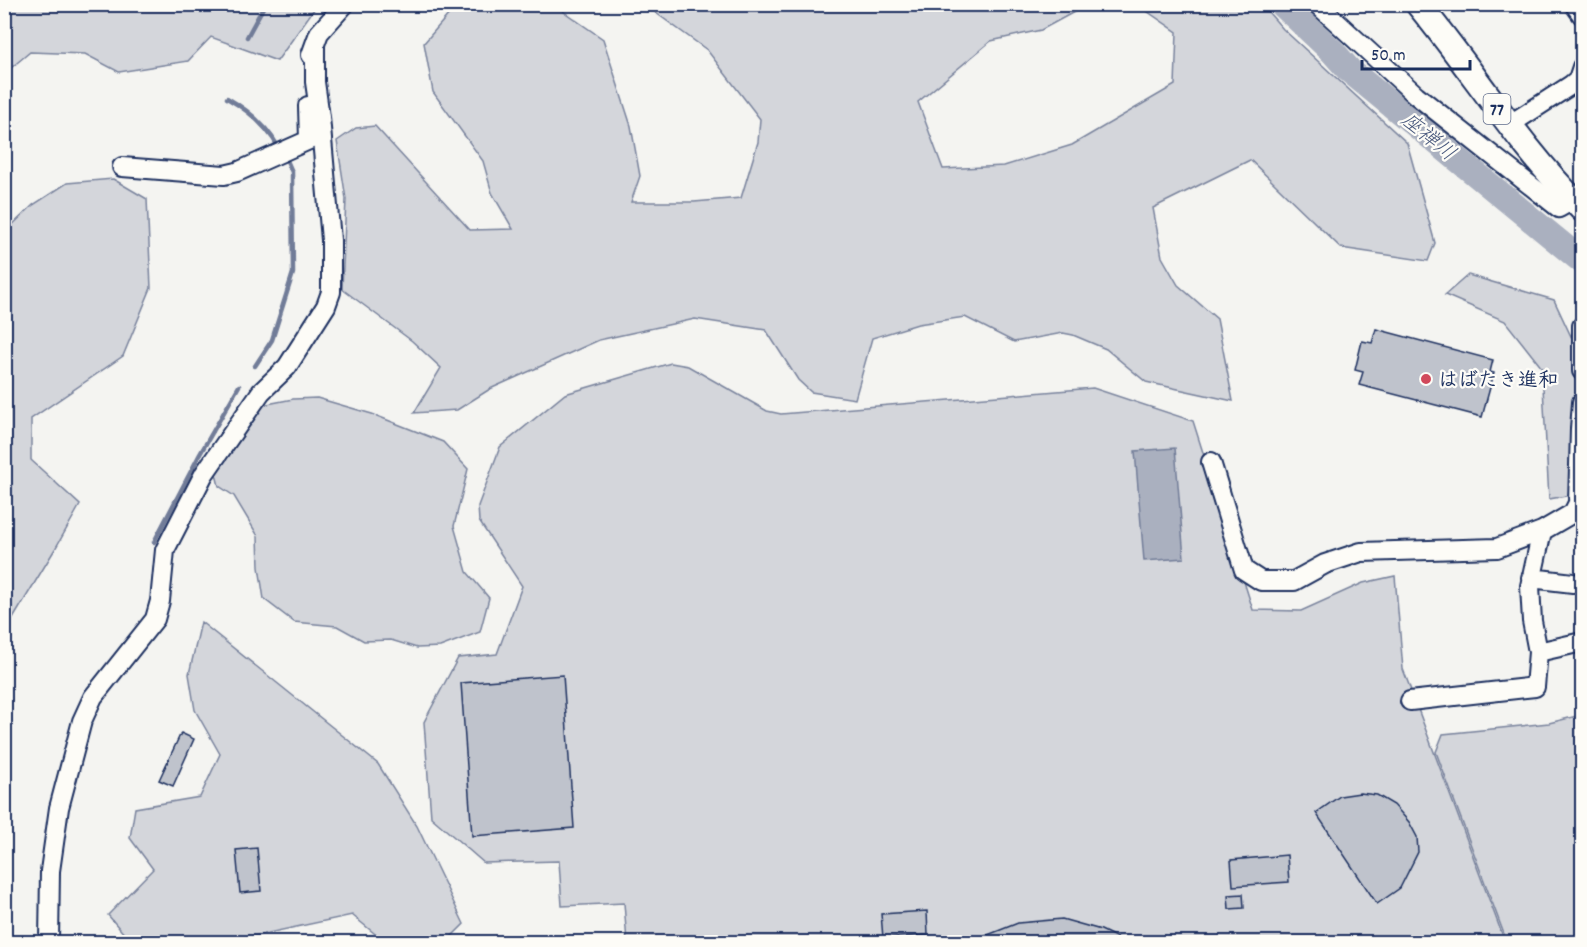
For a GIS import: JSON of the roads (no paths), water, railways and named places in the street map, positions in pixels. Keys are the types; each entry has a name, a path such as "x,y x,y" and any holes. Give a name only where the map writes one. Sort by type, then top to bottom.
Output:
{"main road":[{"name":"77","path":"1418,4 1509,125 1578,204"}],"street":[{"path":"122,167 224,175 237,172 309,140 308,64 319,33 345,4"},
{"path":"1317,4 1416,95 1559,208 1578,204"},
{"path":"1574,4 1582,15"},
{"path":"49,942 50,871 59,808 82,721 93,697 155,619 160,601 165,550 204,474 261,392 287,367 329,299 331,240 315,82 315,44"},
{"path":"1509,125 1571,86 1581,77"},
{"path":"1582,326 1582,371"},
{"path":"1210,462 1244,570 1261,581 1294,581 1325,564 1361,552 1497,548 1542,531 1573,513 1578,503 1582,402"},
{"path":"1410,701 1535,687 1538,652 1532,621 1531,578 1542,531"},
{"path":"1531,578 1573,583"},
{"path":"1538,652 1582,642"}],"water":[{"path":"1175,448 1184,558 1144,561 1135,451"}],"waterway":[{"path":"247,37 265,4"},
{"name":"座禅川","path":"1282,4 1349,70 1582,261"},
{"path":"227,98 256,119 279,148"},
{"path":"255,366 272,340 293,273 292,172 285,156"},
{"path":"154,542 239,386"}],"place":[{"name":"はばたき進和","path":"1426,379"}]}
